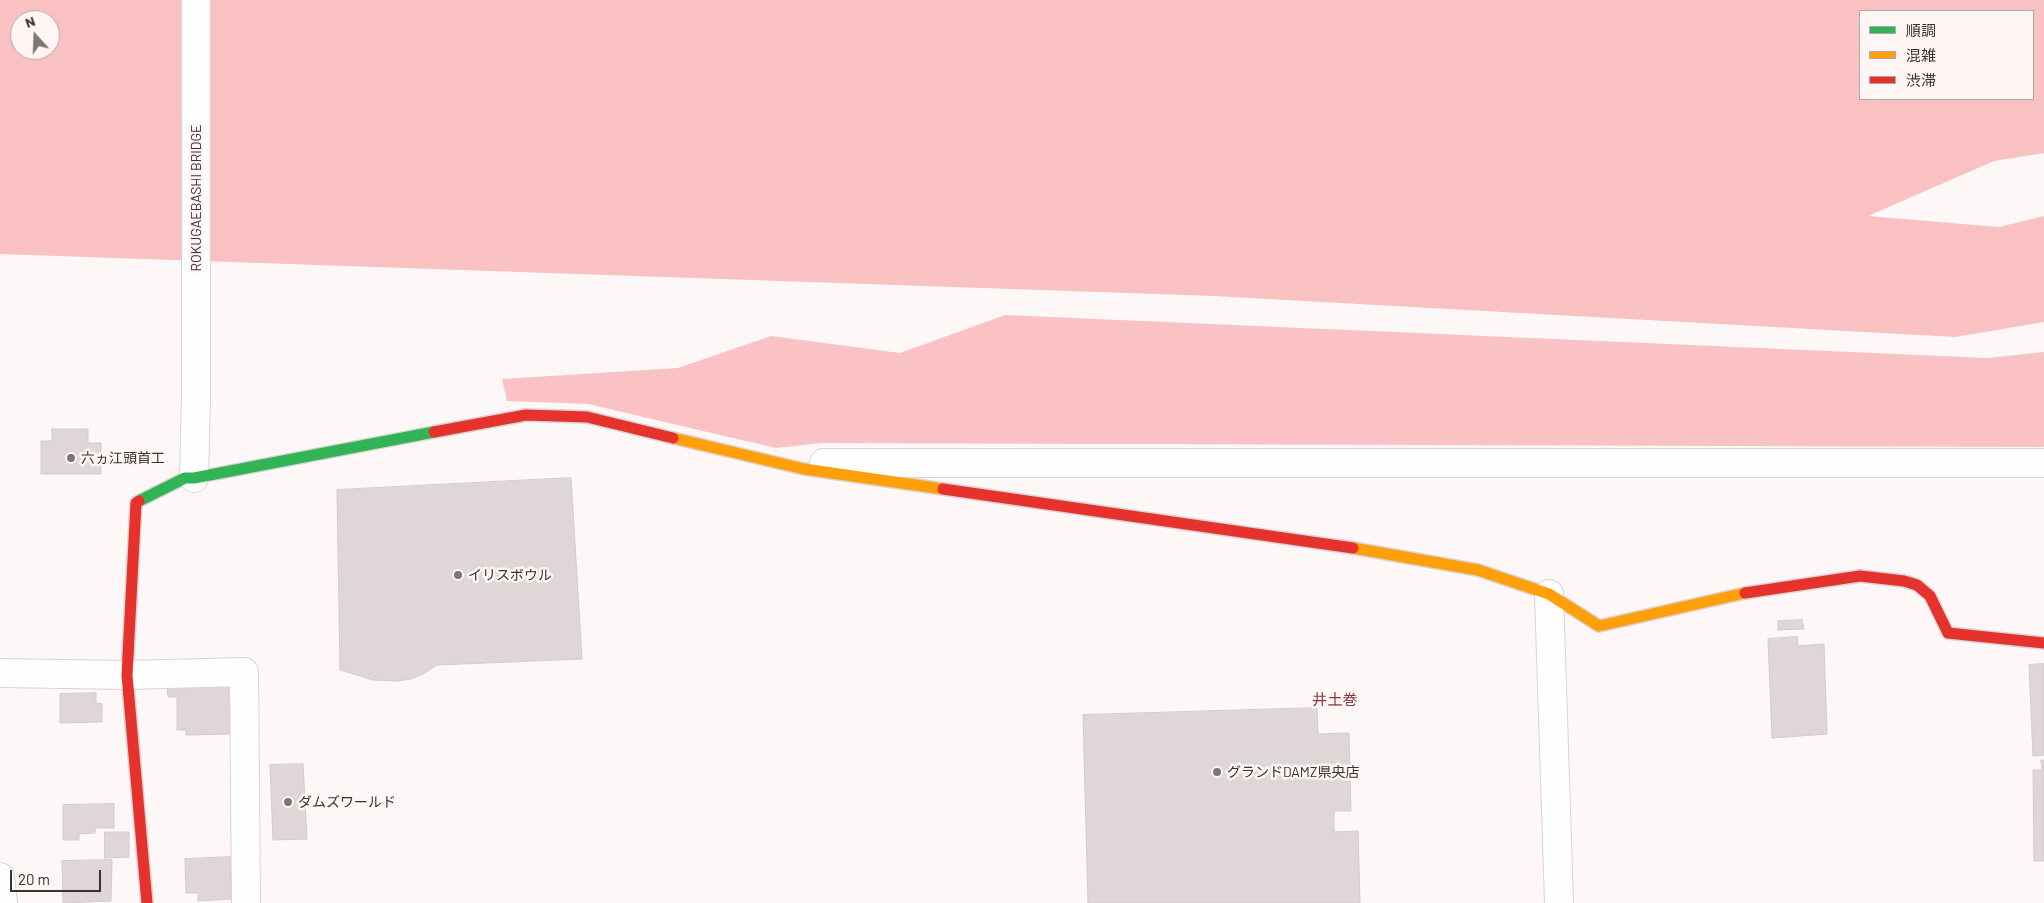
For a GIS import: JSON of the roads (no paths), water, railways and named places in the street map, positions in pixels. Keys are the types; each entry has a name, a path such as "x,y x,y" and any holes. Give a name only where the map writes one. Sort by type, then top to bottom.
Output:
{"street":[{"name":"ROKUGAEBASHI BRIDGE","path":"194,478 196,396 196,0"},
{"path":"147,903 127,675 136,502 185,478 194,478 526,415 587,417 814,471 1366,551 1478,570 1549,594 1599,626 1757,590 1860,576 1904,581 1917,585 1930,596 1948,633 2044,642"},
{"path":"777,463 2044,463"},
{"path":"1549,594 1559,903"},
{"path":"0,673 127,675 244,672 246,903"},
{"path":"0,877 3,903"}],"place":[{"name":"六ヵ江頭首工","path":"71,458"},
{"name":"イリスボウル","path":"458,575"},
{"name":"グランドDAMZ県央店","path":"1217,772"},
{"name":"ダムズワールド","path":"288,802"}],"district":[{"name":"井土巻","path":"1335,700"}]}
